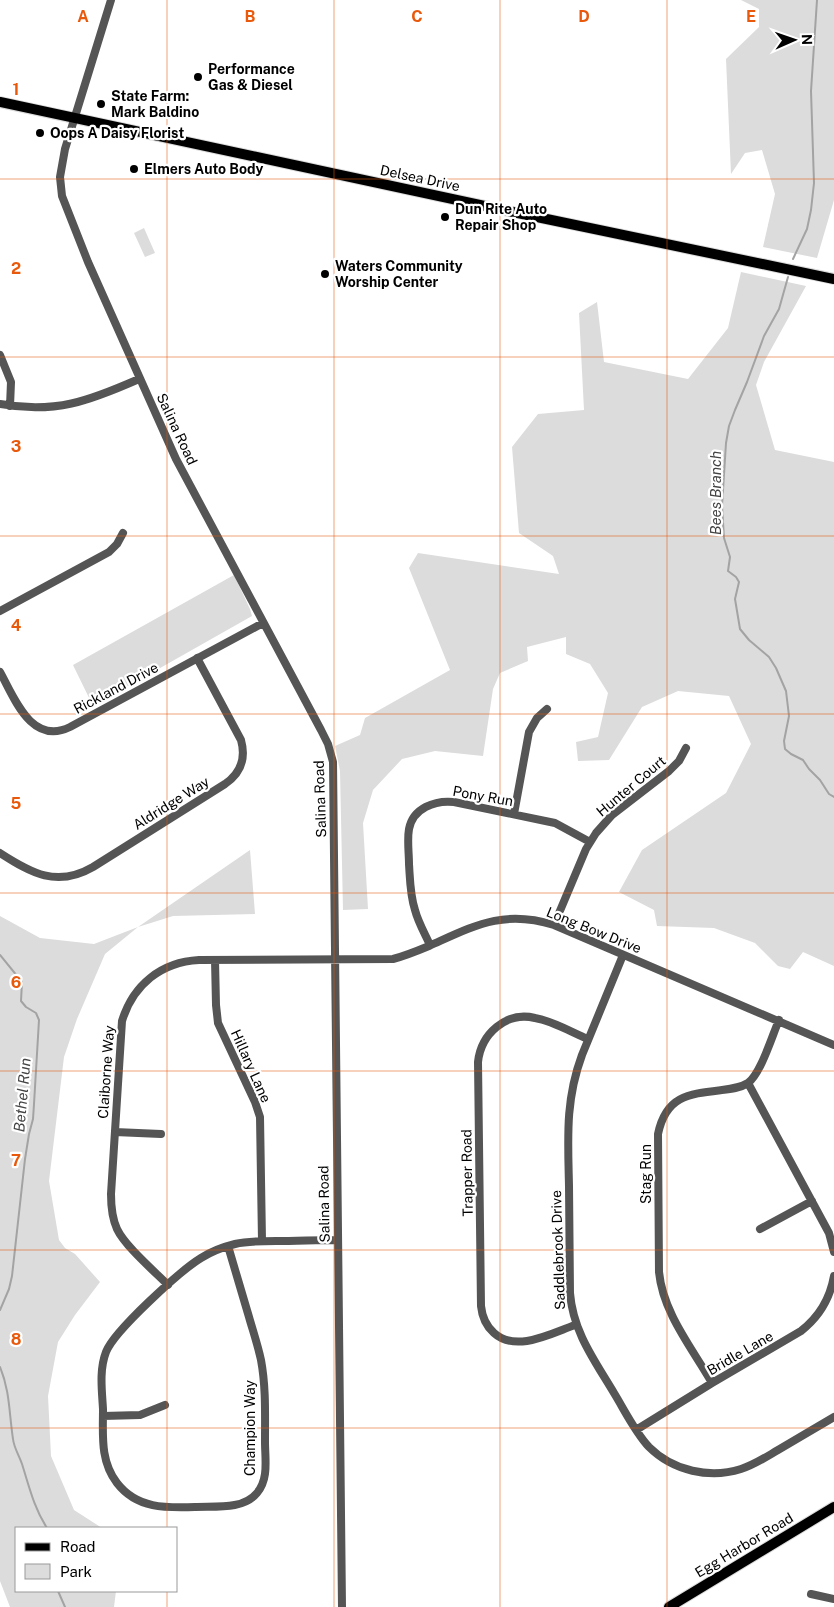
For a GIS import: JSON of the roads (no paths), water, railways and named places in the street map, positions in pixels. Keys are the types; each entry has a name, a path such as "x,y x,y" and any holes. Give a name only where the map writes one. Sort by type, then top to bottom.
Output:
{"main road":[{"name":"Delsea Drive","path":"0,102 834,279"},
{"name":"Egg Harbor Road","path":"669,1607 834,1507"}],"street":[{"name":"Salina Road","path":"111,0 74,117 60,177 62,196 88,262 176,458 321,730 331,753 334,771 342,1607"},
{"path":"0,355 10,382 10,406"},
{"path":"0,404 44,408 74,404 104,395 139,379"},
{"path":"0,611 109,552 114,548 123,533"},
{"name":"Rickland Drive","path":"0,672 21,711 28,720 42,729 58,731 70,727 263,623"},
{"name":"Aldridge Way","path":"0,853 24,868 42,875 61,877 78,874 102,862 235,776 240,768 242,759 241,740 197,658"},
{"path":"514,814 529,732 537,718 547,709"},
{"name":"Hunter Court","path":"554,925 590,842 596,833 612,816 669,771 679,761 686,748"},
{"name":"Pony Run","path":"430,945 415,910 412,896 408,838 414,819 422,809 440,802 454,802 555,823 590,842"},
{"name":"Long Bow Drive","path":"335,959 392,959 411,954 478,924 496,919 523,918 554,925 834,1045"},
{"name":"Saddlebrook Drive","path":"623,955 576,1071 568,1116 570,1293 576,1325 585,1346 643,1440 655,1452 680,1467 707,1474 726,1473 749,1467 834,1417"},
{"name":"Claiborne Way","path":"168,1284 126,1241 118,1230 114,1222 111,1204 120,1030 125,1011 134,994 146,980 168,966 191,960 335,959"},
{"name":"Hillary Lane","path":"215,960 218,1023 255,1102 260,1117 262,1241"},
{"name":"Trapper Road","path":"576,1325 528,1341 510,1342 499,1337 485,1321 481,1306 478,1062 480,1050 489,1034 499,1024 518,1017 529,1016 537,1018 588,1039"},
{"path":"779,1020 759,1069 748,1083 829,1233 834,1252"},
{"name":"Stag Run","path":"712,1383 666,1304 661,1288 658,1134 666,1112 681,1099 692,1094 732,1089 748,1083"},
{"path":"115,1132 161,1134"},
{"path":"760,1229 812,1200"},
{"name":"Champion Way","path":"228,1246 258,1348 264,1383 264,1480 257,1492 247,1501 236,1505 169,1508 144,1503 122,1489 116,1482 107,1466 102,1448 102,1374 104,1358 109,1346 122,1329 168,1284 202,1258 228,1246 243,1243 337,1240"},
{"name":"Bridle Lane","path":"636,1430 712,1383 794,1336 807,1326 823,1308 834,1276"},
{"path":"103,1416 140,1415 165,1405"},
{"path":"811,1594 834,1599"}],"waterway":[{"name":"Bees Branch","path":"793,259 807,229 814,183 811,91 817,0"},
{"name":"Bees Branch","path":"788,277 779,309 764,336 729,426 726,443 722,506 724,538 730,557 728,571 739,582 735,599 740,629 749,640 769,657 786,691 789,716 784,741 785,749 803,760 829,794 834,797"},
{"name":"Bethel Run","path":"0,955 22,982 21,1001 26,1007 36,1013 39,1020 33,1119 25,1159 12,1276 0,1310"},
{"name":"Bethel Run","path":"0,1367 7,1393 14,1445 35,1505 46,1527"},
{"name":"Bethel Run","path":"58,1592 65,1607"}],"place":[{"name":"Performance Gas & Diesel","path":"198,77"},
{"name":"State Farm: Mark Baldino","path":"101,104"},
{"name":"Oops A Daisy Florist","path":"40,133"},
{"name":"Elmers Auto Body","path":"134,169"},
{"name":"Dun Rite Auto Repair Shop","path":"445,217"},
{"name":"Waters Community Worship Center","path":"325,274"}]}
